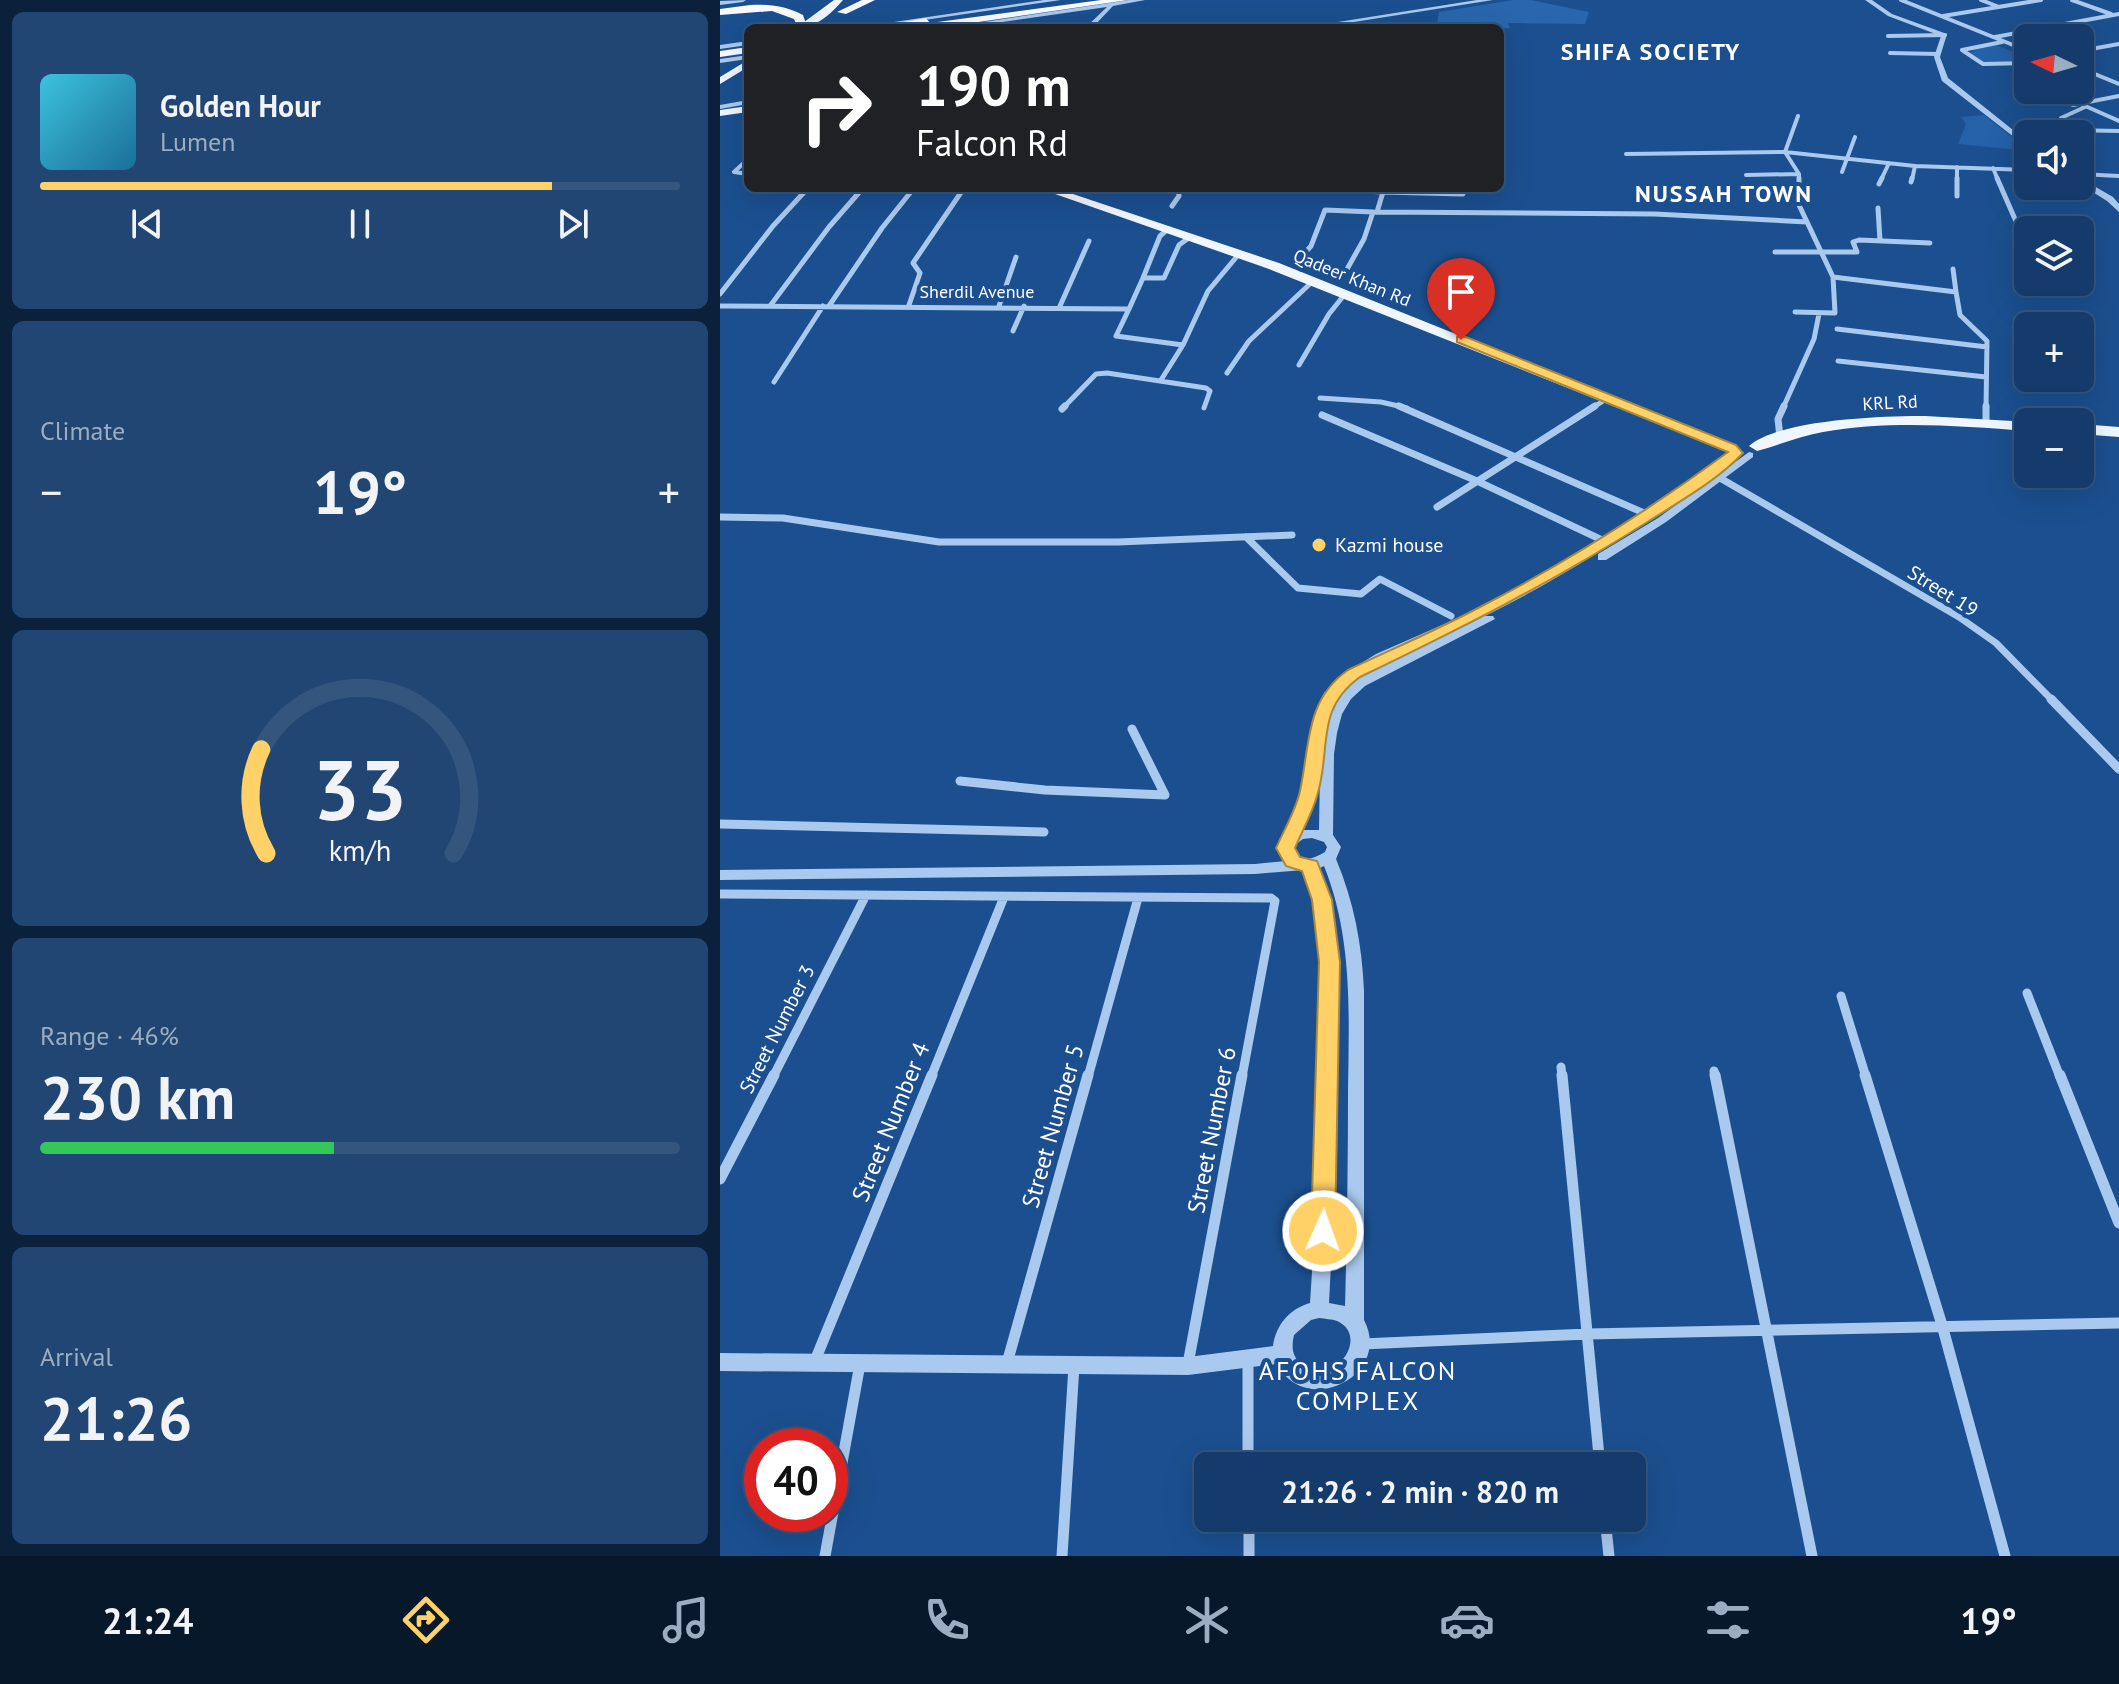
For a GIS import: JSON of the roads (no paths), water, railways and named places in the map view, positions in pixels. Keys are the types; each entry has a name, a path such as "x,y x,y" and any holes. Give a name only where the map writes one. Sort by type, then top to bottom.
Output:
{"highway":[{"path":"840,6 870,0"},
{"path":"919,24 1018,0"},
{"path":"924,24 1080,0"},
{"path":"928,24 1118,2"},
{"path":"720,12 746,9 786,11 799,17 800,24"},
{"path":"721,48 744,48"}],"main road":[{"path":"821,24 848,0"},
{"path":"808,24 840,6"},
{"path":"720,81 744,66"},
{"path":"720,89 744,74"},
{"path":"720,111 744,110"},
{"name":"Qadeer Khan Rd","path":"1056,192 1313,281 1742,449"},
{"name":"Qadeer Khan Rd","path":"1067,192 1280,264 1742,449"},
{"name":"KRL Rd","path":"1742,449 1780,437 1891,422 2014,425"},
{"path":"2094,430 2119,432"}],"street":[{"path":"720,3 743,0"},
{"path":"886,24 1058,0"},
{"path":"974,24 1142,0"},
{"path":"1330,24 1490,0"},
{"path":"1868,0 1890,15 1945,35"},
{"path":"1901,0 2014,48"},
{"path":"1981,0 1999,7"},
{"path":"1942,16 2041,0"},
{"path":"2072,0 2117,15"},
{"path":"1090,24 1118,2"},
{"path":"1050,13 1079,14 1093,20"},
{"path":"2014,63 1982,63 1968,58 1962,50 1995,40 2117,15"},
{"path":"1888,36 1945,35"},
{"path":"1945,35 1938,54 1943,74 1955,90 2014,135"},
{"path":"1995,40 2014,46"},
{"path":"2094,48 2119,46"},
{"path":"720,61 744,49"},
{"path":"1890,53 1938,54"},
{"path":"2094,74 2119,84"},
{"path":"2119,96 2084,106 2061,118 2070,130 2119,131"},
{"path":"720,111 744,103"},
{"path":"2074,104 2119,121"},
{"path":"1785,152 1798,116"},
{"path":"1842,172 1855,137"},
{"path":"1785,152 1799,174 1799,205 1833,277 1956,292"},
{"path":"1626,154 1785,152 1915,166 2014,169"},
{"path":"744,163 734,172 744,173"},
{"path":"1879,184 1889,163"},
{"path":"1911,182 1915,166"},
{"path":"1957,167 1957,196"},
{"path":"1993,168 2014,217"},
{"path":"1746,175 1799,174"},
{"path":"2094,175 2119,176"},
{"path":"2094,189 2119,209"},
{"path":"720,294 773,226 804,192"},
{"path":"770,306 860,192"},
{"path":"774,382 911,192"},
{"path":"909,305 920,273 913,263 961,192"},
{"path":"1172,206 1178,192"},
{"path":"1346,271 1361,248 1383,192"},
{"path":"1452,192 1463,194"},
{"path":"1878,208 1880,241"},
{"path":"1303,255 1311,246 1325,210 1655,214 1807,222"},
{"path":"1168,229 1160,236 1116,336 1183,345"},
{"path":"1143,278 1164,278 1179,245 1190,237"},
{"path":"1775,252 1857,252 1854,240 1930,243"},
{"path":"1060,306 1089,241"},
{"path":"1161,380 1183,345 1208,291 1239,254"},
{"path":"999,306 1016,257"},
{"path":"1953,269 1956,312 1966,325 1987,341 1986,423"},
{"path":"1795,312 1835,313 1833,277"},
{"path":"1227,373 1249,341 1313,281"},
{"path":"1299,365 1329,314 1345,294"},
{"name":"Sherdil Avenue","path":"720,306 1060,306 1129,309"},
{"path":"1013,331 1024,306"},
{"path":"1780,437 1778,419 1814,339 1819,314"},
{"path":"1837,329 1987,347"},
{"path":"1838,361 1986,377"},
{"path":"1062,409 1096,374 1161,380 1209,389 1204,408"},
{"path":"1320,398 1381,402 1406,408 1644,513"},
{"path":"1437,507 1608,398"},
{"path":"1322,415 1477,481 1602,540"},
{"path":"1326,837 1331,728 1338,707 1350,689 1507,610 1620,546 1720,478 1742,449"},
{"path":"1255,869 1280,858 1289,843 1309,794 1322,709 1340,683 1367,666 1485,611 1613,539 1742,449"},
{"name":"Street 19","path":"1720,478 1959,617 1996,643 2119,769"},
{"path":"720,517 783,518 939,542 1118,542 1292,535"},
{"path":"1246,537 1298,588 1361,594 1380,579 1451,616"},
{"path":"960,781 1068,791 1165,795 1132,729"},
{"path":"720,824 1044,832"},
{"path":"1289,843 1309,833 1326,837 1334,847 1329,859 1342,887 1351,921 1356,965 1358,1172 1354,1323 1362,1344 1359,1357 1339,1376 1325,1380 1298,1375 1288,1366 1282,1354 1286,1330 1305,1313 1319,1309 1333,1310 1354,1323"},
{"path":"1289,843 1292,862 1306,866 1322,900 1330,962 1319,1309"},
{"path":"720,875 1255,869 1306,866 1329,859"},
{"name":"Street Number 3","path":"720,1179 866,895"},
{"path":"722,897 1138,898"},
{"name":"Street Number 4","path":"814,1363 1004,897"},
{"name":"Street Number 6","path":"1138,898 1271,898 1275,901 1188,1366"},
{"name":"Street Number 5","path":"1007,1364 1138,898"},
{"path":"2027,993 2119,1223"},
{"path":"1841,996 1942,1325 2005,1556"},
{"path":"1561,1067 1599,1452"},
{"path":"1714,1071 1812,1556"},
{"path":"1362,1344 1588,1334 2119,1323"},
{"path":"720,1362 1188,1366 1282,1354"},
{"path":"1248,1359 1248,1452"},
{"path":"825,1556 861,1363"},
{"path":"1062,1556 1074,1365"},
{"path":"1249,1532 1249,1556"},
{"path":"1606,1532 1609,1556"}],"place":[{"name":"Kazmi house","path":"1319,545"}],"district":[{"name":"SHIFA SOCIETY","path":"1651,52"},
{"name":"NUSSAH TOWN","path":"1724,194"},
{"name":"AFOHS FALCON COMPLEX","path":"1358,1386"}]}
